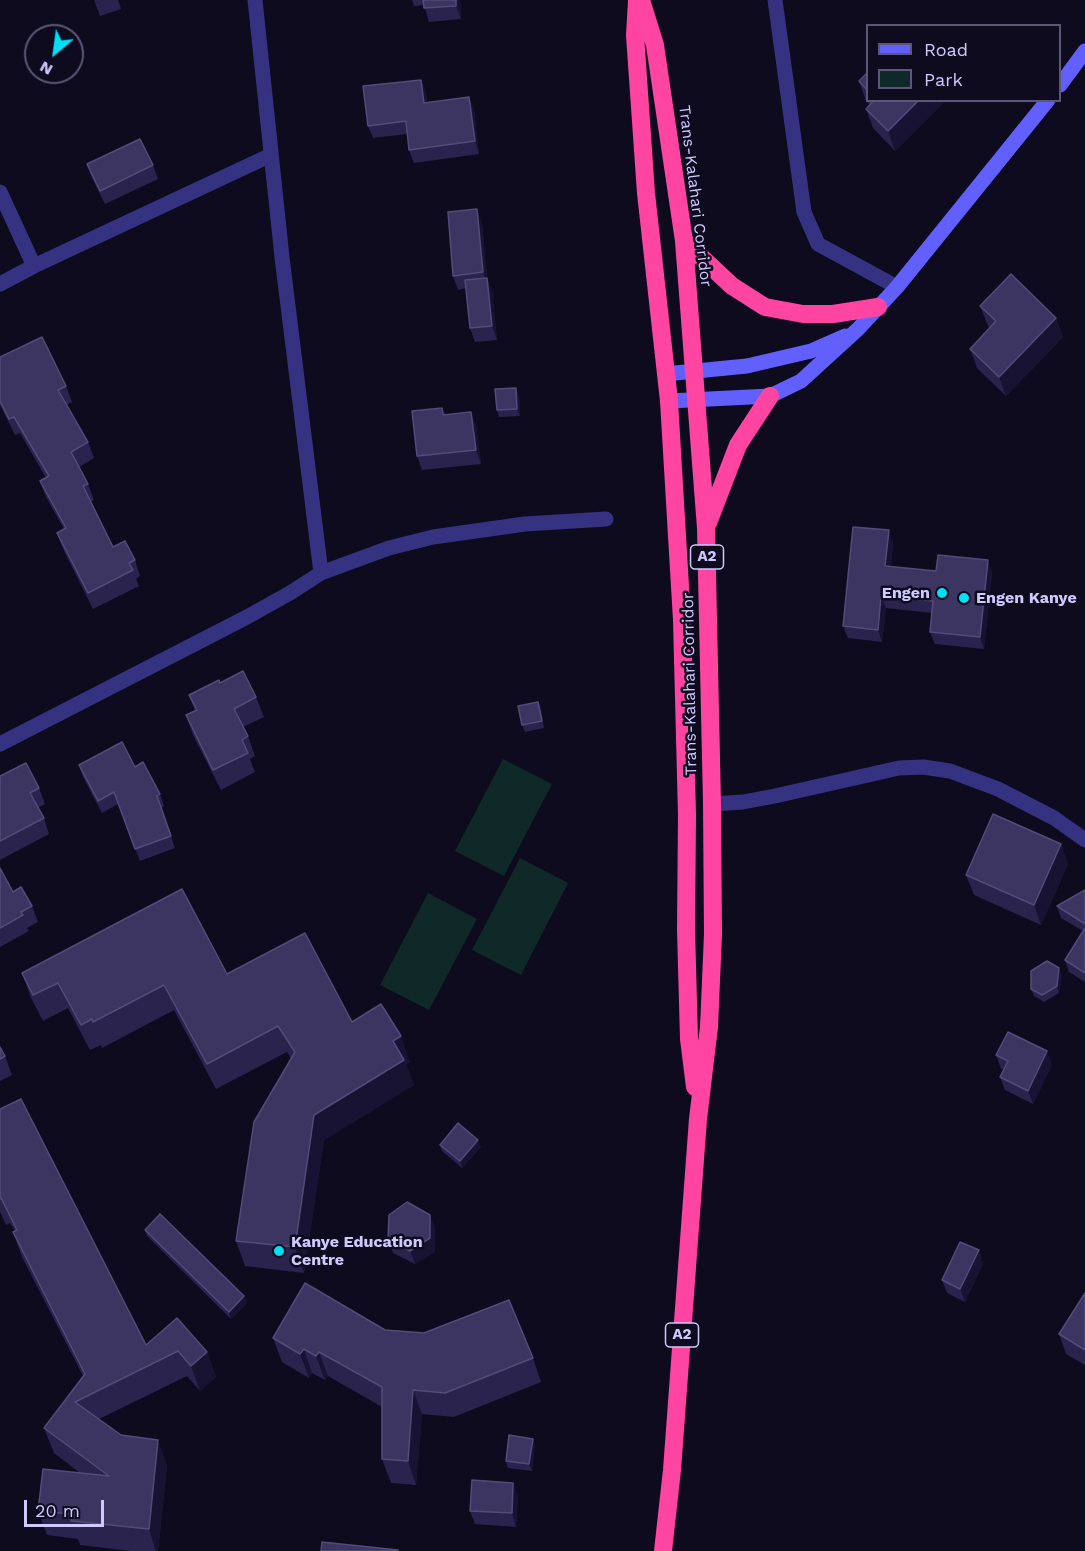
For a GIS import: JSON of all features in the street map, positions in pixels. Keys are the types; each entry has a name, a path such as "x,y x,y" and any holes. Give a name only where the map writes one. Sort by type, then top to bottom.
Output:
{"highway":[{"name":"Trans-Kalahari Corridor","path":"639,0 655,45 684,241 706,528 712,804 713,934 710,1027 698,1119 672,1470 663,1551"},
{"name":"Trans-Kalahari Corridor","path":"639,0 635,35 646,193 669,401 682,620 689,1039 698,1119"},
{"path":"684,241 732,286 765,307 803,314 833,314 878,307"},
{"path":"706,528 738,445 770,396"}],"street":[{"path":"255,0 321,573"},
{"path":"776,0 804,212 818,244 897,287"},
{"path":"1061,82 1085,51"},
{"path":"669,401 770,396 801,381 858,329 897,287 1046,102"},
{"path":"0,284 272,155"},
{"path":"0,192 34,266"},
{"path":"666,374 747,366 811,351 858,329"},
{"path":"0,744 247,617 321,573 389,548 433,537 525,524 606,519"},
{"path":"712,804 743,802 899,768 923,767 950,771 998,789 1054,818 1085,840"}],"green space":[{"path":"503,759 552,784 504,876 455,851"},
{"path":"520,858 568,883 521,975 472,950"},
{"path":"428,893 477,919 429,1010 380,985"}],"building":[{"path":"423,0 456,0 456,6 424,8"},
{"path":"866,74 866,89 859,81"},
{"path":"421,80 424,103 469,97 475,141 409,150 406,121 368,126 363,86"},
{"path":"872,102 917,102 888,131 866,109"},
{"path":"140,139 153,165 100,191 87,164"},
{"path":"477,209 483,272 453,276 448,212"},
{"path":"1011,274 1056,318 999,377 970,349 996,321 980,306"},
{"path":"487,278 492,326 470,328 465,280"},
{"path":"42,337 66,386 58,390 88,442 71,452 88,484 83,486 113,547 125,541 135,560 129,563 133,570 88,593 57,533 66,528 40,481 49,476 14,417 9,419 0,401 0,357"},
{"path":"516,388 517,409 497,410 495,389"},
{"path":"442,408 443,415 471,412 476,450 417,456 412,411"},
{"path":"853,527 889,530 885,566 936,571 938,555 988,560 980,637 930,632 933,601 881,596 878,630 843,626"},
{"path":"243,671 256,697 234,709 248,736 242,740 248,753 213,770 186,715 197,710 189,695"},
{"path":"538,702 542,721 522,725 518,706"},
{"path":"122,742 135,767 143,762 160,794 157,796 171,836 135,849 114,792 98,801 79,765"},
{"path":"26,763 39,788 30,793 44,818 0,841 0,776"},
{"path":"993,814 1061,844 1034,905 966,875"},
{"path":"0,868 13,892 21,887 32,906 21,912 23,915 0,928"},
{"path":"182,889 227,974 305,933 352,1022 381,1004 401,1036 393,1041 404,1060 314,1115 295,1247 236,1241 254,1122 295,1052 278,1026 207,1064 164,985 93,1022 92,1019 81,1025 58,983 33,995 22,973"},
{"path":"1085,890 1085,924 1057,906"},
{"path":"1085,928 1085,973 1065,960"},
{"path":"1047,961 1059,968 1057,986 1042,995 1031,989 1031,971"},
{"path":"1008,1032 1047,1051 1028,1091 1000,1077 1008,1061 996,1055"},
{"path":"0,1047 5,1056 0,1059"},
{"path":"21,1099 146,1345 177,1318 207,1352 191,1366 178,1351 75,1402 121,1435 158,1440 149,1529 71,1521 72,1514 38,1511 43,1469 109,1476 44,1428 85,1374 13,1232 17,1230 0,1199 0,1109"},
{"path":"458,1123 478,1140 460,1161 440,1145"},
{"path":"407,1202 430,1215 430,1238 410,1251 388,1239 389,1215"},
{"path":"160,1214 244,1296 229,1312 145,1230"},
{"path":"960,1242 979,1250 960,1289 942,1280"},
{"path":"305,1283 385,1330 424,1333 509,1300 533,1358 445,1393 413,1390 408,1461 382,1459 382,1387 319,1352 316,1356 304,1349 300,1354 273,1338"},
{"path":"1085,1293 1085,1350 1059,1334"},
{"path":"509,1435 533,1439 529,1464 506,1461"},
{"path":"472,1480 513,1483 512,1513 470,1511"},
{"path":"322,1542 398,1550 398,1551 321,1551"}],"place":[{"name":"Engen","path":"942,593"},
{"name":"Engen Kanye","path":"964,598"},
{"name":"Kanye Education Centre","path":"279,1251"}]}
